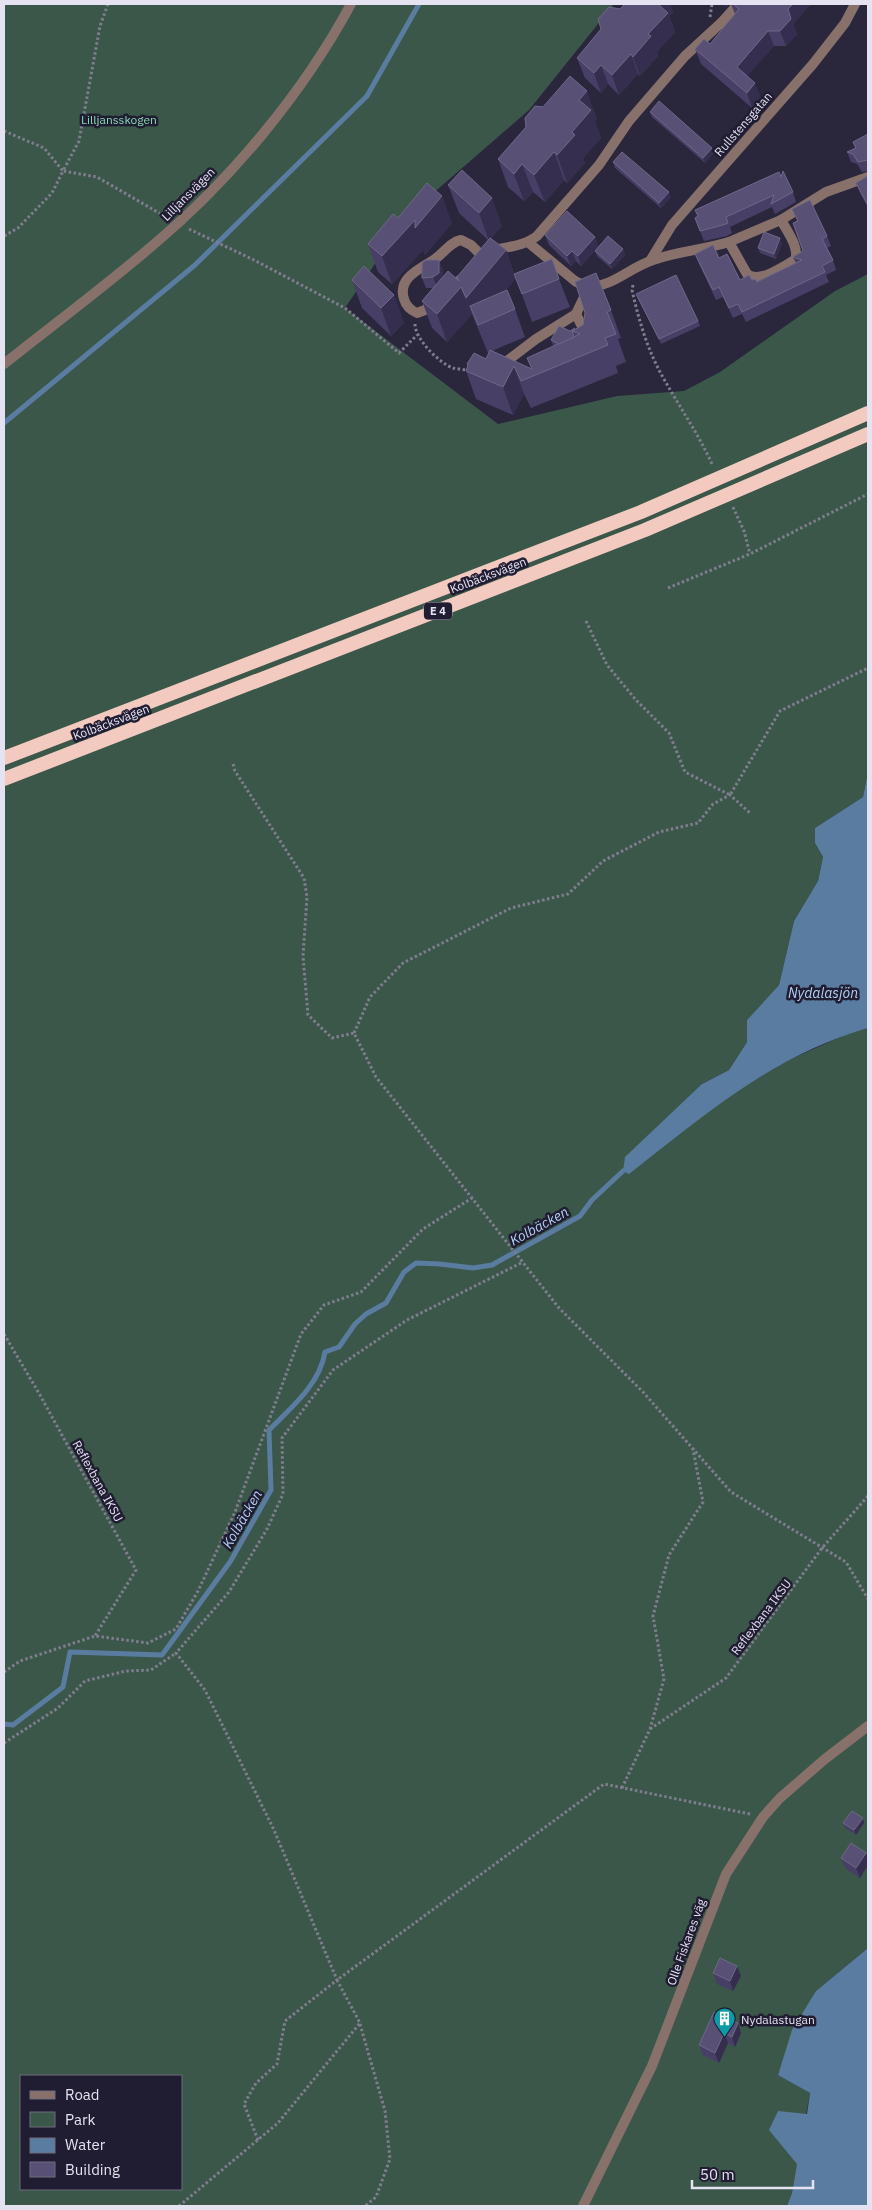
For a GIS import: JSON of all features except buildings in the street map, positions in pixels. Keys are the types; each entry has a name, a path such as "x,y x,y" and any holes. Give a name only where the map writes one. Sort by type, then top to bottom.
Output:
{"highway":[{"name":"Kolbäcksvägen","path":"4,758 641,512 868,413"},
{"name":"Kolbäcksvägen","path":"4,780 645,530 868,434"}],"street":[{"name":"Lilljansvägen","path":"4,364 153,246 240,160 300,84 351,4"},
{"path":"529,243 599,165 629,121 685,56 721,23 738,4"},
{"name":"Rullstensgatan","path":"650,261 672,225 813,64 845,23 855,4"},
{"path":"481,255 521,243 529,243 575,281 588,288 610,283 650,261 677,252 705,249 729,242 782,220 826,192 868,177"},
{"path":"729,242 747,274 751,277 761,277 796,258 795,249 782,220"},
{"path":"461,240 471,245 481,255 480,260 471,273 443,291 425,310 416,313 409,309 403,297 402,288 409,277 437,258 457,241 461,240"},
{"path":"509,376 502,370 507,361 554,327 576,314 588,288"},
{"path":"576,314 588,340 587,349"},
{"name":"Olle Fiskares väg","path":"583,2206 652,2066 726,1874 763,1817 780,1798 825,1758 868,1726"}],"path":[{"path":"4,132 44,148 63,170 52,193 18,228 4,236"},
{"path":"636,269 632,290 641,328 658,369 698,434 712,464"},
{"path":"416,313 415,330 421,341 449,366 473,370"},
{"path":"668,588 750,554 868,494"},
{"path":"733,507 744,532 750,554"},
{"path":"586,621 607,665 636,700 669,734 685,772 730,795 750,813"},
{"path":"354,1033 370,997 403,963 511,908 568,894 603,861 659,832 698,823 713,804 730,795 780,711 868,668"},
{"path":"233,764 235,771 304,878 307,897 303,956 308,1015 332,1038 354,1033"},
{"path":"354,1033 376,1077 559,1308 643,1392 731,1492 846,1562 868,1599"},
{"path":"4,1672 20,1661 94,1636 148,1643 176,1629 198,1591 235,1512 301,1334 324,1305 361,1292 423,1229 472,1198"},
{"path":"4,1743 58,1708 85,1681 126,1671 151,1670 176,1653 229,1592 267,1529 283,1494 282,1438 333,1370 407,1320 523,1262"},
{"name":"Reflexbana IKSU","path":"4,1334 40,1394 136,1570 94,1636"},
{"path":"622,1788 650,1729 664,1679 654,1616 669,1555 703,1502 693,1449"},
{"name":"Reflexbana IKSU","path":"650,1729 726,1678 822,1548 868,1496"},
{"path":"176,1653 205,1690 274,1830 337,1980 360,2023 385,2111 390,2159 376,2197 365,2206"},
{"path":"258,2140 244,2104 256,2083 277,2064 285,2021 337,1980 604,1784 763,1817"},
{"path":"179,2206 278,2123 360,2023"}],"green space":[{"name":"Lilljansskogen","path":"4,4 614,4 529,110 408,215 345,308 498,424 617,396 684,391 720,372 835,291 868,274 868,772 863,797 815,828 815,843 823,857 818,881 794,921 779,985 747,1020 747,1042 729,1070 702,1084 741,1088 784,1062 847,1034 868,1028 868,1948 816,1991 778,2074 810,2093 792,2193 787,2206 4,2206"}],"water":[{"name":"Nydalasjön","path":"868,772 868,1028 801,1054 770,1071 713,1109 629,1174 623,1171 625,1157 702,1084 729,1070 747,1042 747,1020 779,985 794,921 818,881 823,857 815,843 815,828 863,797"},
{"path":"868,1948 868,2206 787,2206 792,2193 797,2164 769,2130 778,2111 807,2114 810,2093 778,2075 792,2030 816,1991"}],"waterway":[{"path":"4,423 195,265 367,96 419,4"},
{"name":"Kolbäcken","path":"4,1724 13,1725 63,1687 70,1652 162,1655 230,1562 271,1490 269,1430 311,1385 322,1364 325,1352 339,1347 355,1324 366,1314 386,1303 404,1272 416,1263 473,1268 492,1265 580,1216 592,1200 623,1171"}],"place":[{"name":"Nydalastugan","path":"725,2038"}]}
